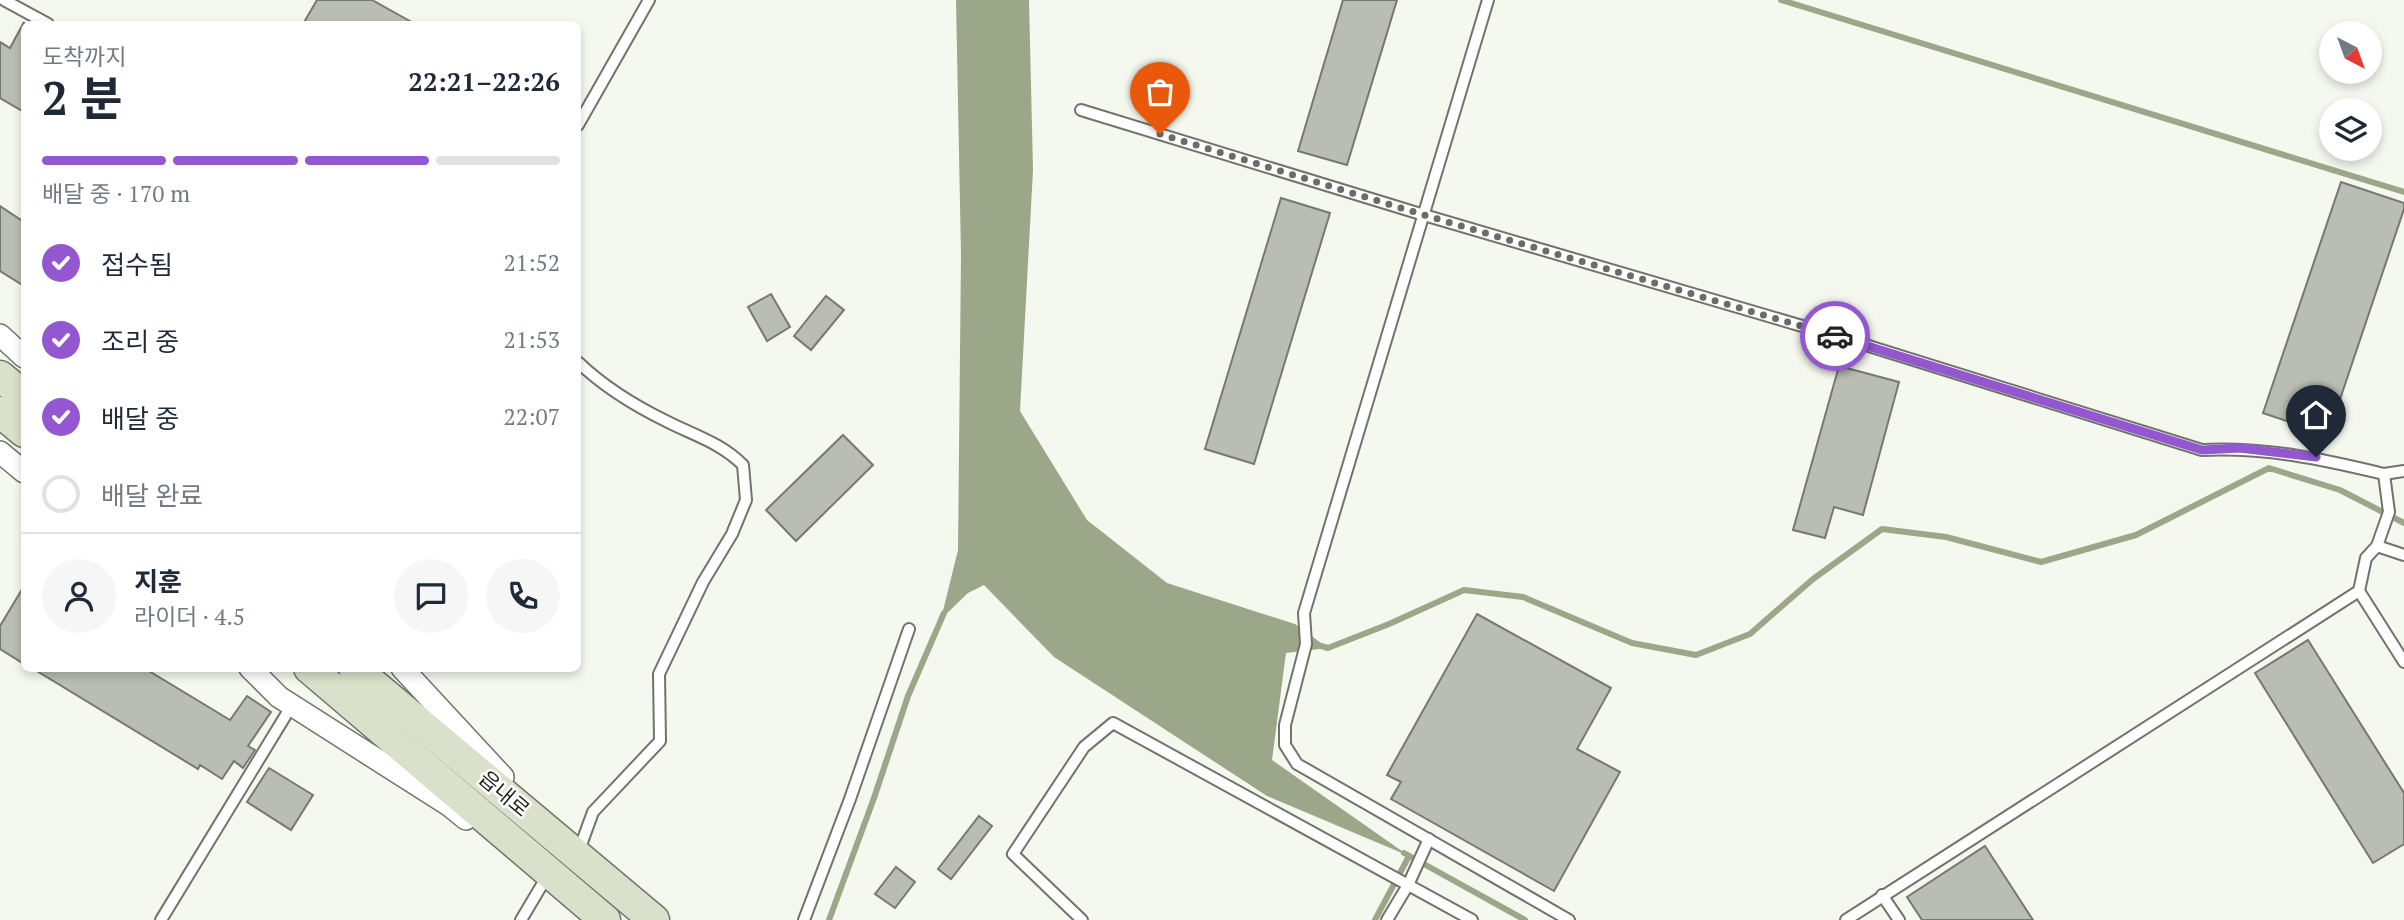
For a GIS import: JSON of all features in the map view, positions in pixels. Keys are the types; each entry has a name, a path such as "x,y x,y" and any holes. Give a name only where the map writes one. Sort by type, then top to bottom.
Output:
{"street":[{"path":"0,335 21,354"},
{"path":"0,376 21,394"},
{"path":"0,412 21,430"},
{"path":"0,452 21,470"},
{"path":"254,672 292,705 450,806 543,883 595,920"},
{"name":"읍내로","path":"314,672 605,920"},
{"name":"읍내로","path":"359,672 654,920"},
{"path":"406,672 497,772 566,829 577,855"}],"lane":[{"path":"4,0 42,21"},
{"path":"581,120 649,0"},
{"path":"1488,0 1304,613 1306,644 1284,724 1285,745 1297,764 1569,920"},
{"path":"1081,110 1424,215 1843,338 2202,450 2240,448 2316,457 2384,474 2404,471"},
{"path":"577,855 593,812 660,741 659,674 703,582 732,534 746,500 743,465 728,450 666,421 603,385 581,365"},
{"path":"2384,474 2389,512 2377,546 2366,558 2359,591 2404,662"},
{"path":"2377,546 2404,555"},
{"path":"1846,920 2359,591"},
{"path":"804,920 850,799 909,629"},
{"path":"161,920 292,705"},
{"path":"1082,920 1013,854 1084,747 1113,723 1472,920"},
{"path":"1387,920 1408,885 1429,839"},
{"path":"521,920 543,883"},
{"path":"1882,895 1899,920"}],"shaded area":[{"path":"956,0 1029,0 1033,170 1020,411 1087,520 1167,583 1295,624 1328,648 1286,653 1272,760 1409,856 1267,796 1054,657 984,585 968,593 941,619 958,550 961,255"}],"building":[{"path":"317,0 372,0 410,21 305,21"},
{"path":"1343,0 1397,0 1347,165 1298,151"},
{"path":"21,28 21,110 0,98 0,42 10,48"},
{"path":"2341,182 2404,203 2404,209 2328,435 2263,413"},
{"path":"1281,198 1330,213 1254,464 1205,449"},
{"path":"0,206 21,220 21,284 0,271"},
{"path":"771,294 790,327 767,341 748,307"},
{"path":"826,296 844,310 811,350 794,336"},
{"path":"1839,366 1899,382 1863,515 1834,507 1825,538 1793,530"},
{"path":"843,435 873,465 796,541 766,510"},
{"path":"21,591 21,662 0,649 0,626"},
{"path":"1477,614 1611,688 1577,749 1620,772 1554,891 1391,799 1401,782 1387,775"},
{"path":"2308,640 2404,793 2404,844 2373,863 2255,673"},
{"path":"39,672 151,672 230,720 247,696 271,712 248,746 255,750 243,768 234,761 222,779 200,765 198,769"},
{"path":"269,768 313,795 291,830 247,802"},
{"path":"979,816 992,826 951,879 938,869"},
{"path":"1985,846 2033,920 1922,920 1907,897"},
{"path":"896,867 915,882 895,908 875,894"}],"waterway":[{"path":"1781,0 2404,192"},
{"path":"1321,646 1328,648 1464,590 1523,597 1632,643 1696,655 1750,634 1813,579 1882,529 1946,537 2041,562 2136,535 2269,468 2340,490 2404,523"},
{"path":"829,920 908,696 944,613"},
{"path":"1404,853 1525,920"},
{"path":"1375,920 1409,856"}],"way so far":[{"path":"1160,134 1835,336"}],"route":[{"path":"1835,336 2202,450 2240,448 2316,457"}]}
